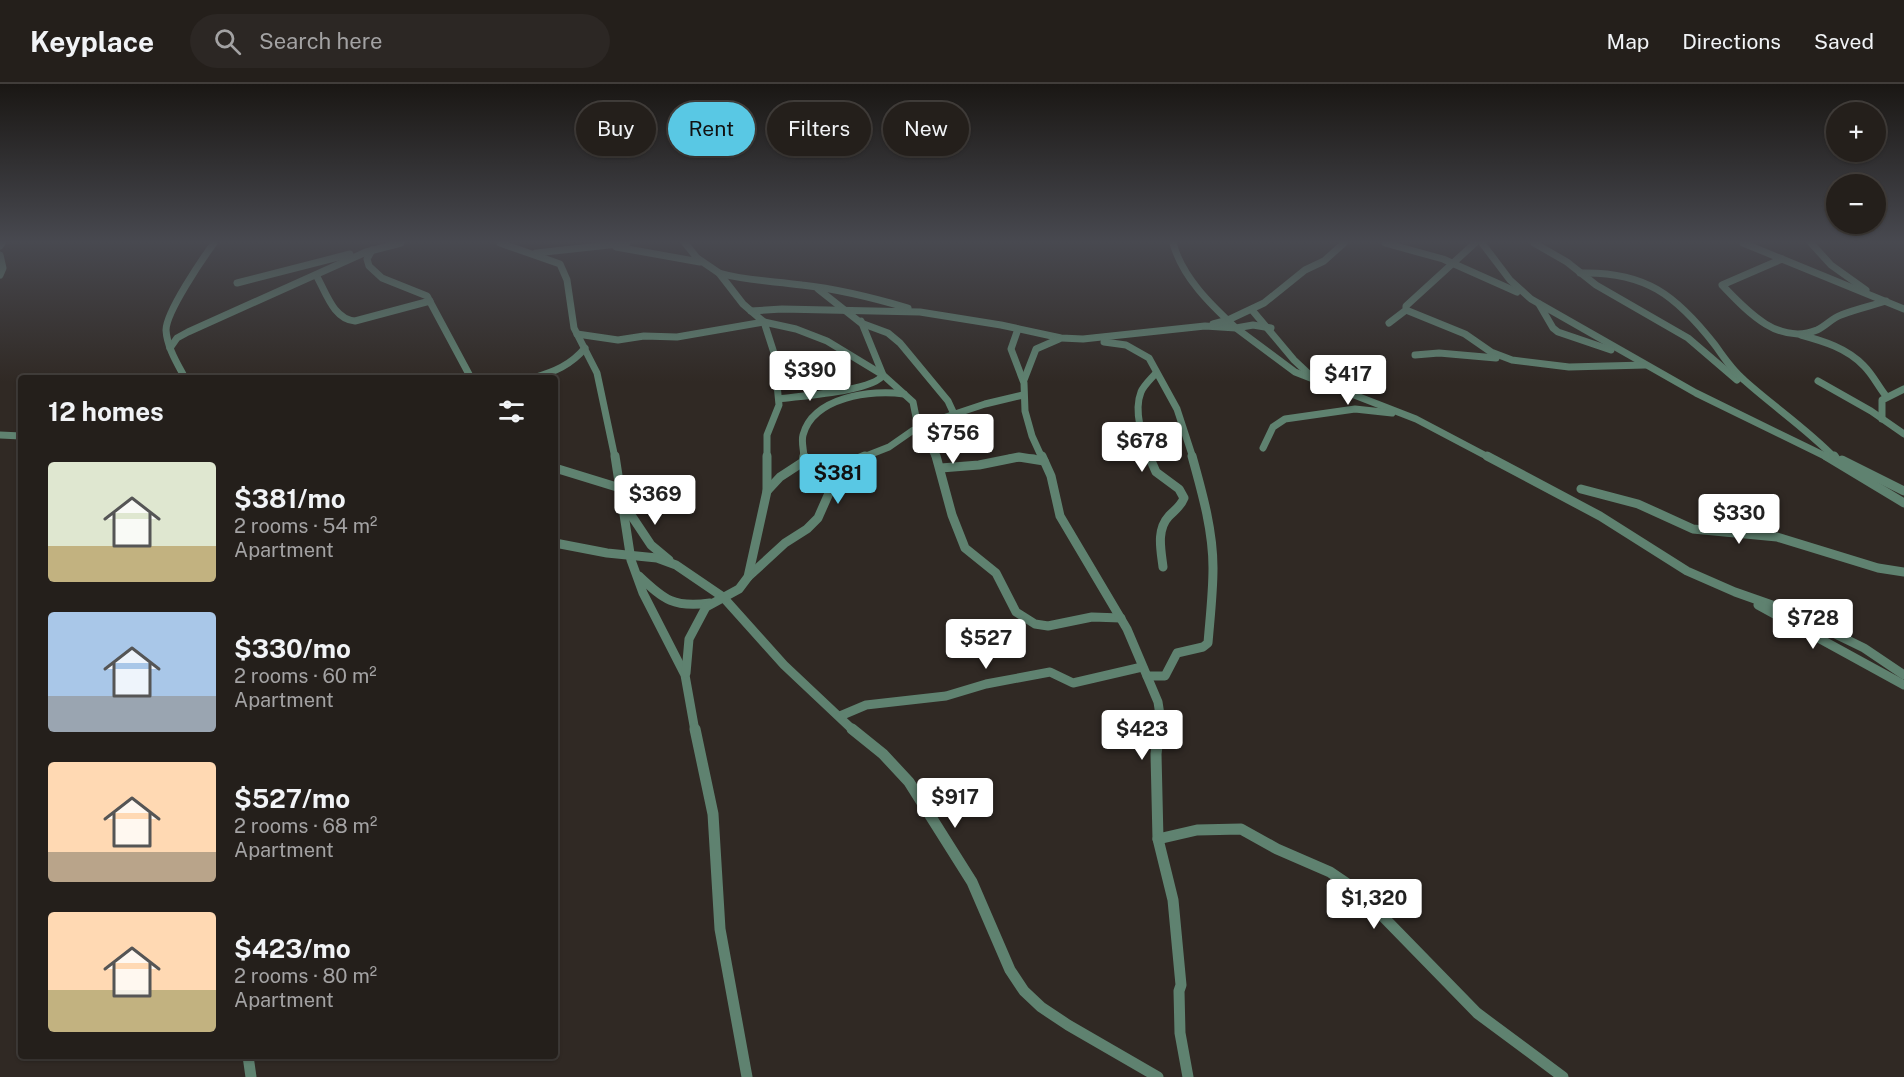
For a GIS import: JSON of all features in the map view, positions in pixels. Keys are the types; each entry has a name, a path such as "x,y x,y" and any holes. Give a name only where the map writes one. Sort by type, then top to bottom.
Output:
{"street":[{"path":"184,289 166,327 170,348 184,375"},
{"path":"170,348 177,338 188,332 284,289"},
{"path":"324,289 345,321 355,321 430,301"},
{"path":"417,289 430,301 469,375"},
{"path":"568,289 578,334 597,373 608,417 630,549 629,556 644,593 685,675 713,814 720,929 747,1077"},
{"path":"733,289 764,322 774,353 779,399 777,413 767,435 767,491 748,577"},
{"path":"818,289 861,323 888,333 900,343 948,401 954,414"},
{"path":"820,289 874,298 920,312 1061,338 1118,343 1136,349 1149,358 1177,409 1186,434 1203,494 1213,568 1208,644 1177,653 1165,676 1145,671 1073,683 1054,673 1044,673 975,687 946,696 866,705 840,716"},
{"path":"1202,289 1227,320 1283,365 1319,382 1406,414 1600,516 1687,571 1735,592 1786,610 1864,648 1904,675"},
{"path":"1083,339 1204,326 1252,310 1282,289"},
{"path":"1389,323 1406,310 1406,306 1424,289"},
{"path":"1510,289 1531,299 1695,393 1837,461 1904,503"},
{"path":"1520,289 1531,299"},
{"path":"1607,289 1693,342 1762,402 1777,408"},
{"path":"1656,289 1688,315 1713,342 1731,367 1818,441 1837,461 1862,468 1904,491"},
{"path":"1726,289 1744,309 1763,324 1829,343 1848,352 1867,369 1886,396"},
{"path":"1855,289 1904,309"},
{"path":"1863,289 1874,297"},
{"path":"1796,334 1821,328 1839,315 1886,302"},
{"path":"1539,304 1553,328 1558,332 1633,358"},
{"path":"751,311 841,309 920,312"},
{"path":"861,310 861,323 883,375"},
{"path":"1252,310 1271,328 1295,363 1319,382"},
{"path":"1406,310 1428,322 1465,333 1489,351 1514,361"},
{"path":"578,334 618,340 644,336 677,337 764,322 783,325 817,336 883,375 915,405 915,414 941,468 952,515 965,548 996,573 1017,612 1035,624 1042,625 1092,617 1120,618"},
{"path":"1204,326 1236,328 1253,325 1271,328"},
{"path":"1821,328 1820,333 1829,343"},
{"path":"1018,329 1011,349 1024,383"},
{"path":"1061,338 1036,349 1024,383 1023,395 1028,423 1050,476 1060,516 1130,635 1154,691 1160,715 1156,754 1158,839 1173,900 1181,985 1179,991 1180,1033 1188,1077"},
{"path":"541,375 565,366 579,356 585,348"},
{"path":"1415,355 1439,353 1480,355 1544,366 1646,365"},
{"path":"1156,373 1141,392 1138,412 1141,426 1160,479 1179,488 1184,498 1184,502 1163,525 1160,537 1162,567"},
{"path":"779,399 866,386 878,382 883,375"},
{"path":"1818,381 1904,434"},
{"path":"1882,419 1882,400 1886,396 1900,393 1904,388"},
{"path":"767,491 780,477 803,462 802,436 819,411 833,404 874,395 894,392 906,395"},
{"path":"685,675 689,639 706,607 739,589 748,577 785,543 814,523 822,512 842,466 889,447 921,426 954,414 1023,395"},
{"path":"1263,448 1276,423 1285,420 1355,409 1406,414"},
{"path":"0,435 18,436"},
{"path":"941,468 980,465 1022,456 1032,456 1044,461"},
{"path":"558,469 620,488"},
{"path":"1581,489 1638,504 1693,529 1777,537 1878,568 1904,572"},
{"path":"622,501 651,544 718,600 855,732 883,754 909,782 972,882 1010,969 1024,992 1041,1007 1068,1025 1158,1077"},
{"path":"558,544 629,556 650,556 673,564"},
{"path":"636,573 674,604 683,606 718,600"},
{"path":"1735,592 1904,686"},
{"path":"1158,839 1204,829 1241,829 1277,849 1341,878 1358,891 1477,1013 1563,1077"},
{"path":"248,1059 251,1077"}]}
